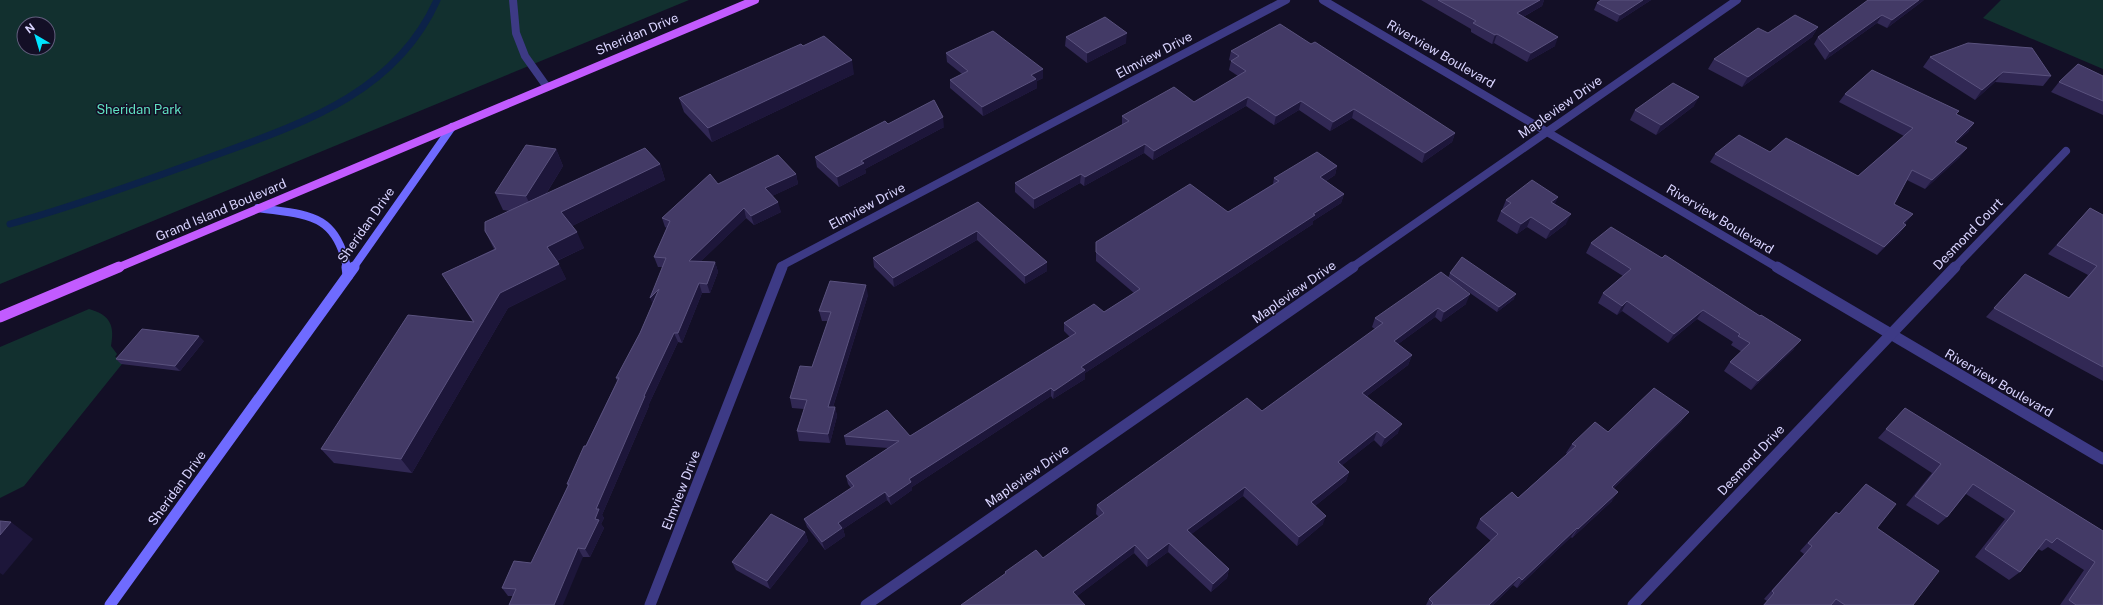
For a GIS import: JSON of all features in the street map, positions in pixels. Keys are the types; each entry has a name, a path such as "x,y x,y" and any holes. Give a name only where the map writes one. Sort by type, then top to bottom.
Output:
{"main road":[{"name":"Sheridan Drive","path":"110,605 348,275 452,127 755,0"},
{"name":"Grand Island Boulevard","path":"0,317 452,127"},
{"path":"258,208 305,216 324,222 332,229 340,242 348,275"}],"street":[{"path":"513,0 516,33 525,56 547,87"},
{"name":"Elmview Drive","path":"650,605 783,265 1286,0"},
{"name":"Riverview Boulevard","path":"1323,0 2103,459"},
{"name":"Mapleview Drive","path":"866,605 1737,0"},
{"name":"Desmond Court","path":"1890,334 2066,152"},
{"name":"Desmond Drive","path":"1633,605 1890,334"}],"green space":[{"name":"Sheridan Park","path":"0,0 689,0 0,284"},
{"path":"2001,0 2103,0 2103,69 1983,18"},
{"path":"89,309 102,314 109,322 112,332 111,346 117,354 115,357 126,359 24,486 0,498 0,347"}],"building":[{"path":"1438,0 1540,0 1517,13 1558,37 1531,53 1497,34 1495,35 1473,23 1476,21"},
{"path":"1601,0 1643,0 1620,15 1597,3"},
{"path":"1868,0 1919,0 1892,20 1882,15 1830,52 1818,37"},
{"path":"1795,15 1818,27 1748,77 1714,59 1758,28 1768,33"},
{"path":"1105,17 1127,33 1087,53 1066,37"},
{"path":"1280,24 1311,44 1315,42 1455,133 1425,153 1354,109 1333,122 1301,101 1276,116 1248,97 1154,151 1145,144 1085,177 1081,174 1034,199 1015,183 1129,121 1122,116 1174,87 1194,102 1246,71 1231,61 1239,56 1231,51"},
{"path":"993,31 1043,69 1031,75 1036,79 982,107 950,80 968,71 946,53"},
{"path":"824,36 852,60 708,128 679,98 801,44 803,46"},
{"path":"1968,43 2032,48 2051,76 2003,72 1982,90 1930,57"},
{"path":"2078,64 2103,76 2103,101 2059,82"},
{"path":"1872,70 1959,111 1956,114 1974,123 1955,142 1967,148 1932,180 1912,170 1894,204 1913,214 1903,223 1906,225 1884,247 1715,154 1739,135 1770,152 1786,138 1858,176 1913,128 1845,94"},
{"path":"1673,83 1699,97 1661,125 1635,110"},
{"path":"934,100 943,117 861,161 864,163 837,177 815,157 885,121 888,124"},
{"path":"526,145 556,149 526,196 495,193"},
{"path":"645,148 660,164 561,212 577,232 547,247 559,264 500,293 401,459 321,449 408,315 474,322 442,274 496,249 485,231 485,222"},
{"path":"1317,152 1337,166 1320,177 1344,194 1313,214 1315,215 1081,367 1085,370 1054,391 1051,388 909,479 911,482 889,497 885,492 838,523 842,528 822,542 804,519 854,486 846,476 899,441 844,436 887,410 910,436 1076,333 1064,323 1094,304 1104,312 1140,289 1096,252 1096,242 1190,184 1228,212 1279,181 1274,178"},
{"path":"778,155 796,174 765,188 778,202 751,216 744,208 689,261 715,262 707,284 699,283 678,333 674,333 644,396 596,509 599,509 595,519 599,520 585,549 578,548 554,605 509,605 516,589 502,588 514,561 531,563 569,484 567,484 584,446 586,446 619,378 616,378 640,333 659,289 650,298 666,258 654,257 670,221 662,218 710,174 718,184"},
{"path":"1532,180 1558,197 1551,202 1571,214 1551,230 1531,217 1521,224 1501,211 1511,203 1506,200"},
{"path":"978,202 1047,262 1025,276 977,231 893,278 873,258"},
{"path":"2090,208 2103,215 2103,367 1994,308 2025,274 2069,298 2097,266 2057,245"},
{"path":"1611,227 1662,258 1665,255 1760,316 1761,315 1801,340 1758,381 1730,362 1750,343 1738,336 1740,334 1703,310 1674,334 1627,301 1622,306 1603,293 1631,269 1591,243"},
{"path":"1462,257 1516,294 1499,307 1450,273"},
{"path":"1441,272 1470,294 1444,312 1438,308 1394,341 1412,355 1362,393 1402,424 1385,438 1377,431 1338,462 1349,472 1311,502 1326,516 1299,537 1245,487 1187,530 1229,569 1213,584 1169,543 1148,559 1135,545 1073,592 1085,605 961,605 1036,550 1043,558 1104,513 1097,505 1247,398 1262,411 1383,323 1375,318"},
{"path":"830,281 866,285 828,407 835,407 828,434 797,431 807,400 790,398 800,366 812,367 831,312 819,311"},
{"path":"142,329 199,336 175,366 116,359"},
{"path":"1654,388 1689,412 1612,487 1618,492 1522,580 1519,577 1489,605 1431,605 1433,603 1429,599 1498,534 1480,519 1512,492 1518,498 1576,446 1572,444 1595,422 1608,432"},
{"path":"1905,408 2103,531 2103,605 2076,605 2069,600 2095,562 2057,538 2052,543 2046,539 2020,572 1985,549 2015,511 1973,484 1947,517 1915,496 1941,464 1886,429"},
{"path":"1866,484 1896,504 1877,528 1939,571 1913,605 1845,605 1836,599 1831,605 1764,605 1774,593 1772,591 1812,546 1808,543 1836,512 1839,514"},
{"path":"771,514 805,532 767,581 732,562"},
{"path":"0,521 11,522 0,535"}],"waterway":[{"path":"10,224 59,210 155,177 271,134 338,104 368,84 395,61 418,33 437,0"}]}
